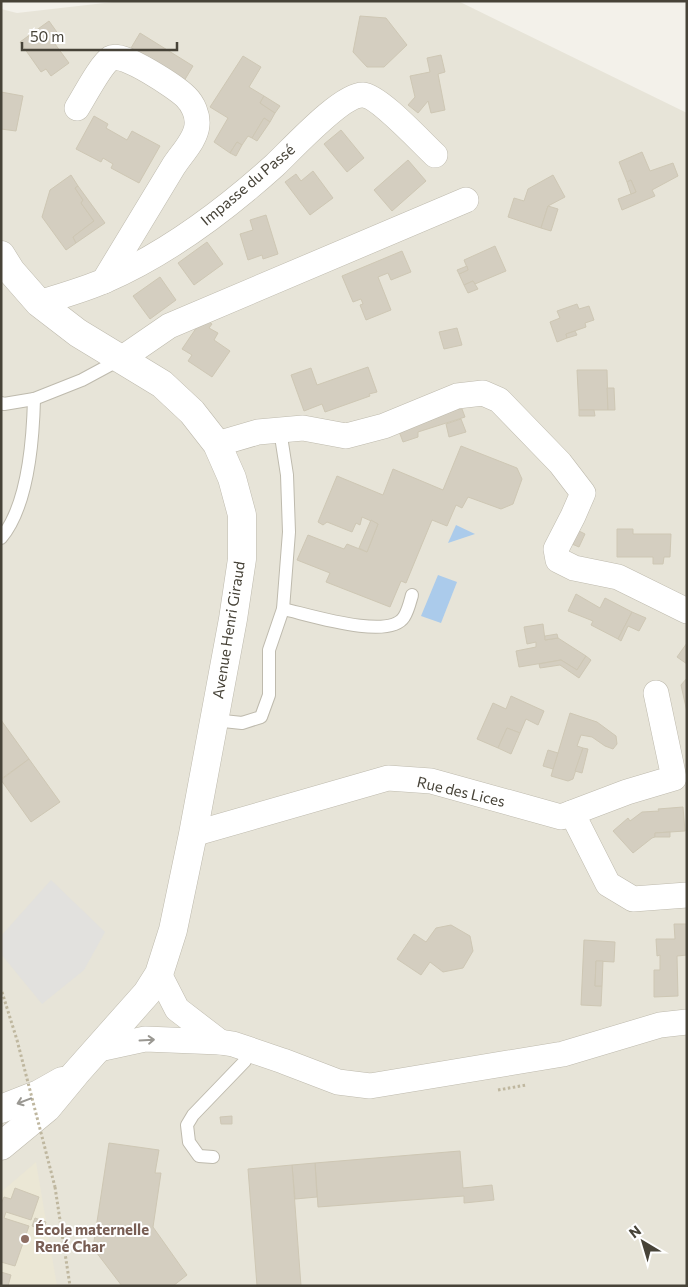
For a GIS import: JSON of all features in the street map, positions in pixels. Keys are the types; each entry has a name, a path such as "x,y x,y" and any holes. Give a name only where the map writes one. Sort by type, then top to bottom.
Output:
{"street":[{"path":"77,108 100,71 111,58 119,56 139,65 186,97 196,112 196,133 174,165 104,281"},
{"name":"Impasse du Passé","path":"39,303 104,281 156,255 221,210 275,165 329,113 354,96 365,95 380,102 435,154"},
{"path":"121,359 169,326 466,200"},
{"name":"Avenue Henri Giraud","path":"1,255 15,276 39,303 78,333 162,384 192,412 217,444 232,478 242,515 242,550 233,619 173,930 159,974 147,993 47,1108 1,1146"},
{"path":"217,444 258,432 303,428 346,436 384,426 458,396 483,393 499,400 560,464 583,493 556,549 558,560 574,568 618,577 687,611"},
{"name":"Rue des Lices","path":"193,834 388,778 431,781 561,817 627,792 674,778 656,693"},
{"path":"572,813 608,884 633,899 687,895"},
{"path":"159,974 177,1009 220,1042"},
{"path":"99,1049 145,1039 220,1042 251,1050 338,1082 370,1086 564,1054 660,1025 687,1022"},
{"name":"Avenue Henri Giraud","path":"1,1109 39,1094 76,1073"}],"lane":[{"path":"1,403 34,399 82,380 121,359"},
{"path":"1,538 22,498 33,430 34,399"},
{"path":"214,720 242,723 261,717 270,695 269,650 283,609 289,532 287,475 280,430"},
{"path":"283,609 360,626 382,628 396,625 404,618 412,595"},
{"path":"213,1158 199,1156 189,1142 187,1125 193,1114 245,1062 251,1050"}],"path":[{"path":"2,992 17,1040 55,1187 70,1286"}],"shaded area":[{"path":"122,1 458,1 687,113 687,1286 1,1286 1,9 17,13"},
{"path":"51,880 105,932 84,970 42,1004 1,954 1,936"},
{"name":"École maternelle René Char","path":"36,1162 57,1286 1,1286 1,1192"}],"water":[{"path":"456,525 475,534 448,543"},
{"path":"438,575 457,582 441,623 421,616"}],"building":[{"path":"360,16 386,18 407,45 384,67 367,67 353,52"},
{"path":"49,21 59,35 52,40 69,63 51,76 46,69 41,72 20,42"},
{"path":"140,33 193,66 181,86 128,53"},
{"path":"441,55 445,72 438,74 445,110 431,113 428,101 418,113 408,105 415,97 410,76 430,72 427,58"},
{"path":"243,56 261,67 249,87 264,96 260,103 275,113 270,122 264,118 252,138 248,136 242,145 237,142 230,153 214,142 228,118 210,107"},
{"path":"1,92 23,96 16,131 1,129"},
{"path":"264,96 280,106 275,113 260,103"},
{"path":"94,116 108,124 106,128 127,140 132,131 160,146 139,183 111,168 113,164 103,158 101,162 76,149"},
{"path":"264,118 270,122 257,141 252,138"},
{"path":"341,130 364,158 347,172 324,144"},
{"path":"237,142 242,145 236,156 230,153"},
{"path":"642,152 650,171 673,163 678,176 652,190 655,196 622,210 618,199 636,192 631,180 627,182 619,162"},
{"path":"408,160 426,181 392,211 374,190"},
{"path":"313,171 333,198 310,215 285,182 296,174 301,181"},
{"path":"71,175 78,186 75,188 83,200 81,203 94,221 73,237 76,243 66,250 42,217 50,190"},
{"path":"553,175 565,197 548,206 541,228 508,217 514,198 524,201 528,189"},
{"path":"631,180 636,192 631,194 627,182"},
{"path":"78,186 105,223 76,243 73,237 94,221 81,203 83,200 75,188"},
{"path":"548,206 558,209 551,231 541,228"},
{"path":"266,215 278,254 263,259 262,255 248,260 240,234 253,230 250,220"},
{"path":"207,242 223,264 194,285 178,263"},
{"path":"495,246 506,271 475,284 473,281 464,285 459,274 468,270 464,260"},
{"path":"402,251 411,272 391,280 388,273 378,277 391,310 366,320 360,305 363,304 361,299 353,302 342,276"},
{"path":"467,266 468,270 459,274 457,270"},
{"path":"160,277 176,300 150,319 133,296"},
{"path":"473,281 478,289 468,293 464,285"},
{"path":"577,304 579,309 589,306 594,320 585,323 586,327 566,334 567,338 557,342 550,322 560,318 557,311"},
{"path":"203,318 212,324 209,328 218,333 214,340 230,351 212,377 188,361 192,355 182,349"},
{"path":"457,328 462,345 444,349 439,332"},
{"path":"575,331 577,335 567,338 566,334"},
{"path":"368,367 377,392 325,412 322,404 304,411 291,375 311,368 317,385"},
{"path":"577,370 607,370 608,410 579,410"},
{"path":"607,388 614,388 615,410 608,410"},
{"path":"455,409 462,409 465,417 418,432 418,437 403,442 397,426"},
{"path":"579,410 594,410 595,416 579,416"},
{"path":"461,419 466,432 449,437 446,424"},
{"path":"461,446 517,468 522,479 513,504 501,509 468,497 462,508 456,505 447,526 432,520 406,583 401,581 390,607 326,582 330,573 297,560 308,535 344,549 347,544 367,552 378,524 362,517 360,525 356,523 352,532 327,522 323,525 318,522 337,476 383,495 393,469 443,490"},
{"path":"371,520 378,524 367,552 359,548"},
{"path":"617,529 633,529 633,534 671,534 670,557 664,557 663,564 653,564 653,557 617,557"},
{"path":"579,531 585,534 579,547 572,544"},
{"path":"576,594 600,608 605,598 632,612 618,639 591,625 593,621 568,611"},
{"path":"632,612 646,618 639,631 628,626 621,641 618,639"},
{"path":"543,624 545,640 558,638 586,656 577,670 561,660 519,667 516,651 536,647 536,642 527,644 524,627"},
{"path":"557,634 558,638 545,640 545,636"},
{"path":"687,643 687,664 677,657"},
{"path":"586,656 591,660 579,678 560,665 540,668 539,664 561,660 577,670"},
{"path":"687,678 687,712 681,685"},
{"path":"511,696 544,711 538,725 526,719 520,733 507,728 498,748 477,739 493,703 506,709"},
{"path":"570,713 597,722 616,736 617,744 613,749 592,737 581,735 577,746 583,748 573,779 568,781 551,776"},
{"path":"1,720 29,759 1,779"},
{"path":"507,728 520,733 511,754 498,748"},
{"path":"583,748 588,749 582,773 575,771"},
{"path":"548,750 558,753 553,769 543,766"},
{"path":"29,759 60,802 31,822 1,780"},
{"path":"683,807 685,831 655,833 655,837 633,853 613,831 628,818 630,821 642,812"},
{"path":"670,832 670,837 655,837 655,833"},
{"path":"674,924 687,924 687,955 677,956 678,996 654,997 654,970 660,970 660,955 657,956 656,939 675,939"},
{"path":"451,925 470,936 473,951 463,968 443,972 430,962 421,975 397,959 414,934 426,942 436,928"},
{"path":"584,940 615,942 614,962 596,961 595,986 602,986 601,1006 581,1005"},
{"path":"596,961 603,961 602,986 595,986"},
{"path":"232,1116 232,1124 221,1124 220,1117"},
{"path":"109,1143 159,1150 155,1173 161,1173 153,1227 187,1275 173,1286 122,1286 93,1248"},
{"path":"460,1151 463,1188 492,1185 494,1200 464,1203 464,1196 318,1207 315,1163"},
{"path":"315,1163 317,1197 295,1199 292,1165"},
{"path":"292,1165 301,1286 257,1286 248,1169"},
{"path":"15,1188 39,1197 31,1220 6,1212 4,1218 29,1226 15,1266 1,1262 1,1204 4,1197 11,1199"},
{"path":"35,1218 46,1222 43,1230 32,1226"},
{"path":"1,1272 11,1275 8,1286 1,1286"}],"place":[{"name":"École maternelle René Char","path":"25,1239"}]}
